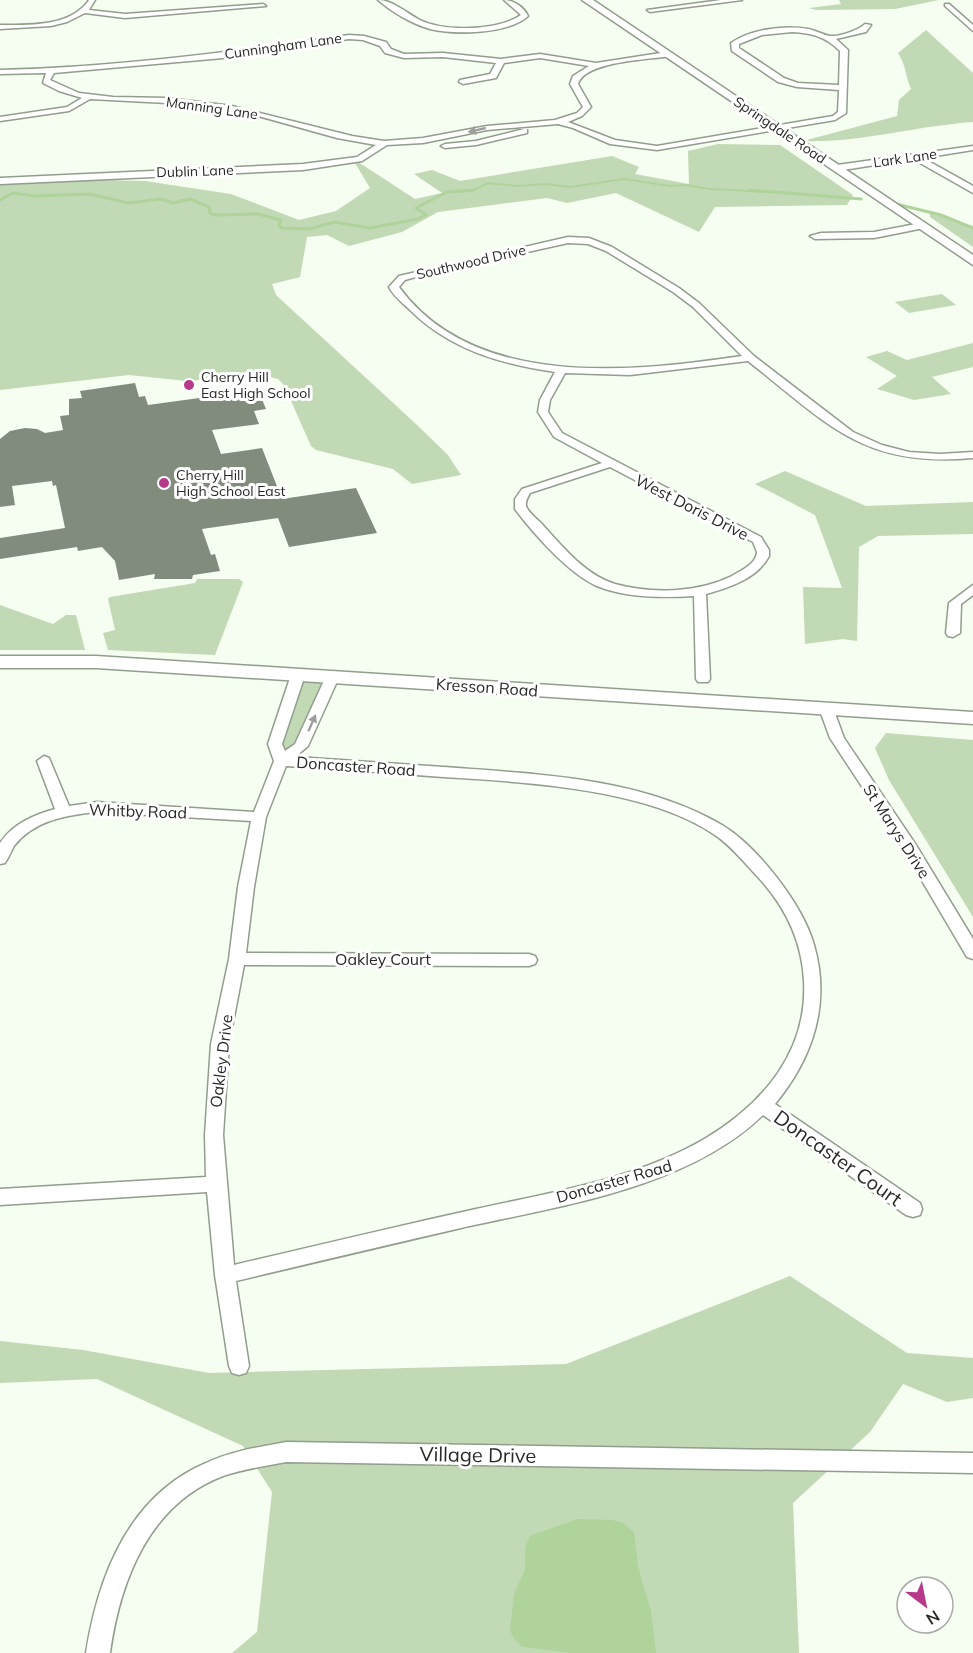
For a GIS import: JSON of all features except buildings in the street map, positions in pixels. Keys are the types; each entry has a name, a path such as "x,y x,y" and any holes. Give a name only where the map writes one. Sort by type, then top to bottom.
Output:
{"main road":[{"name":"Springdale Road","path":"587,0 973,261"},
{"name":"Kresson Road","path":"0,662 96,662 973,718"}],"street":[{"path":"0,27 57,23 75,17 84,11 92,0"},
{"path":"381,0 423,24 450,29 521,21 525,16 524,13 507,0"},
{"path":"650,10 739,0"},
{"path":"947,5 973,28"},
{"path":"84,11 125,16 263,6"},
{"path":"830,38 863,30 867,25"},
{"path":"555,121 576,126 613,142 644,148 695,143 779,129 835,118 842,113 843,88 844,50 830,38 807,32 778,31 744,39 735,43 735,49 782,80 797,85 843,88"},
{"name":"Cunningham Lane","path":"0,72 51,71 222,56 349,37 364,38 383,44 388,51 404,56 443,55 501,61 540,56 596,65"},
{"path":"596,65 667,54"},
{"path":"463,82 493,76 501,61"},
{"name":"Manning Lane","path":"51,71 46,81 57,88 89,97 183,102 259,113 359,142 419,146 476,143 527,130 584,111 587,107 574,84 576,78 596,65"},
{"path":"0,119 69,109 89,97"},
{"name":"Manning Lane","path":"387,143 456,136 497,126 535,126"},
{"name":"Dublin Lane","path":"0,181 303,167 359,159 387,143"},
{"name":"Lark Lane","path":"837,168 973,148"},
{"path":"915,157 973,190"},
{"path":"815,236 879,234 921,226"},
{"name":"Southwood Drive","path":"750,358 662,371 617,374 561,370 494,356 443,334 395,291 394,286 402,278 417,273 550,243 568,240 589,241 609,249 676,290 696,305 750,358 832,422 866,444 898,454 921,457 946,458 973,455"},
{"path":"561,370 545,400 543,412 546,420 558,435 609,464"},
{"path":"609,464 525,491 521,496 521,509 583,571 599,582 632,590 700,592 704,679"},
{"name":"West Doris Drive","path":"609,464 757,540 763,549 763,558 757,567 700,592"},
{"path":"953,633 955,603 973,589"},
{"path":"298,675 275,744 280,760 301,746 332,677"},
{"name":"St Marys Drive","path":"826,708 837,738 911,849 973,953"},
{"path":"44,760 64,812"},
{"name":"Oakley Drive","path":"239,1365 225,1275 213,1135 220,1044 237,959 259,817 280,760"},
{"name":"Doncaster Road","path":"225,1275 569,1195 672,1165 715,1142 764,1106 792,1068 809,1034 813,993 811,955 794,910 770,879 721,832 696,818 657,803 572,783 280,760"},
{"name":"Whitby Road","path":"0,859 8,842 20,831 46,817 64,812 97,807 259,817"},
{"name":"Oakley Court","path":"237,959 529,960"},
{"name":"Doncaster Court","path":"764,1106 913,1209"},
{"path":"0,1197 216,1184"},
{"name":"Village Drive","path":"98,1653 101,1627 119,1565 140,1528 167,1501 203,1475 248,1458 286,1452 973,1463"}],"shaded area":[{"path":"839,0 939,0 895,9 816,10 809,8 841,4"},
{"path":"926,30 973,73 973,122 867,137 803,141 897,116 899,100 911,89 898,53"},
{"path":"718,144 780,145 853,195 847,205 715,207 699,232 616,193 567,203 547,198 438,212 402,232 349,246 327,235 307,237 300,277 272,284 276,295 448,455 461,475 412,484 393,469 316,450 311,446 284,385 278,379 262,375 187,381 129,375 0,390 0,183 58,179 145,181 231,194 299,220 336,211 370,188 352,158 415,199 442,193 414,174 432,170 460,181 612,156 639,167 635,174 689,184 688,151"},
{"path":"930,212 973,226 973,247 930,217"},
{"path":"942,294 956,305 909,313 895,302"},
{"path":"973,343 973,367 932,377 951,394 914,400 877,389 897,376 866,357 887,351 907,360"},
{"path":"785,471 866,506 973,502 973,534 878,536 859,547 857,641 843,639 805,644 803,587 842,588 815,515 755,484"},
{"path":"197,579 239,579 243,582 215,655 108,650 103,633 115,630 108,599 110,597 195,583"},
{"path":"0,605 53,624 66,615 76,615 85,650 0,650"},
{"path":"298,675 332,677 301,746 281,761 275,744"},
{"path":"886,733 973,740 973,917 889,780 875,748"},
{"path":"790,1276 907,1353 973,1358 973,1398 947,1402 903,1384 870,1432 793,1503 799,1653 232,1653 257,1632 272,1492 243,1446 97,1379 0,1383 0,1341 83,1350 209,1373 566,1364"},
{"path":"577,1519 613,1520 623,1523 634,1532 638,1567 651,1611 656,1653 571,1653 523,1647 515,1640 510,1631 514,1594 525,1569 525,1548 530,1536"}],"waterway":[{"path":"452,192 472,191 488,183 517,186 546,184 570,187 624,179 670,186 685,185 709,189 768,192"},
{"path":"0,200 13,193 35,196 90,194 128,203 160,199 173,203 190,199 209,207 210,213 214,215 258,214 281,220 279,226 282,228 309,229 334,222 370,228 418,219 426,215 416,208 447,192 473,190"},
{"path":"749,190 861,199"},
{"path":"896,204 941,215 973,228"}],"place":[{"name":"Cherry Hill East High School","path":"189,385"},
{"name":"Cherry Hill High School East","path":"164,483"}]}
